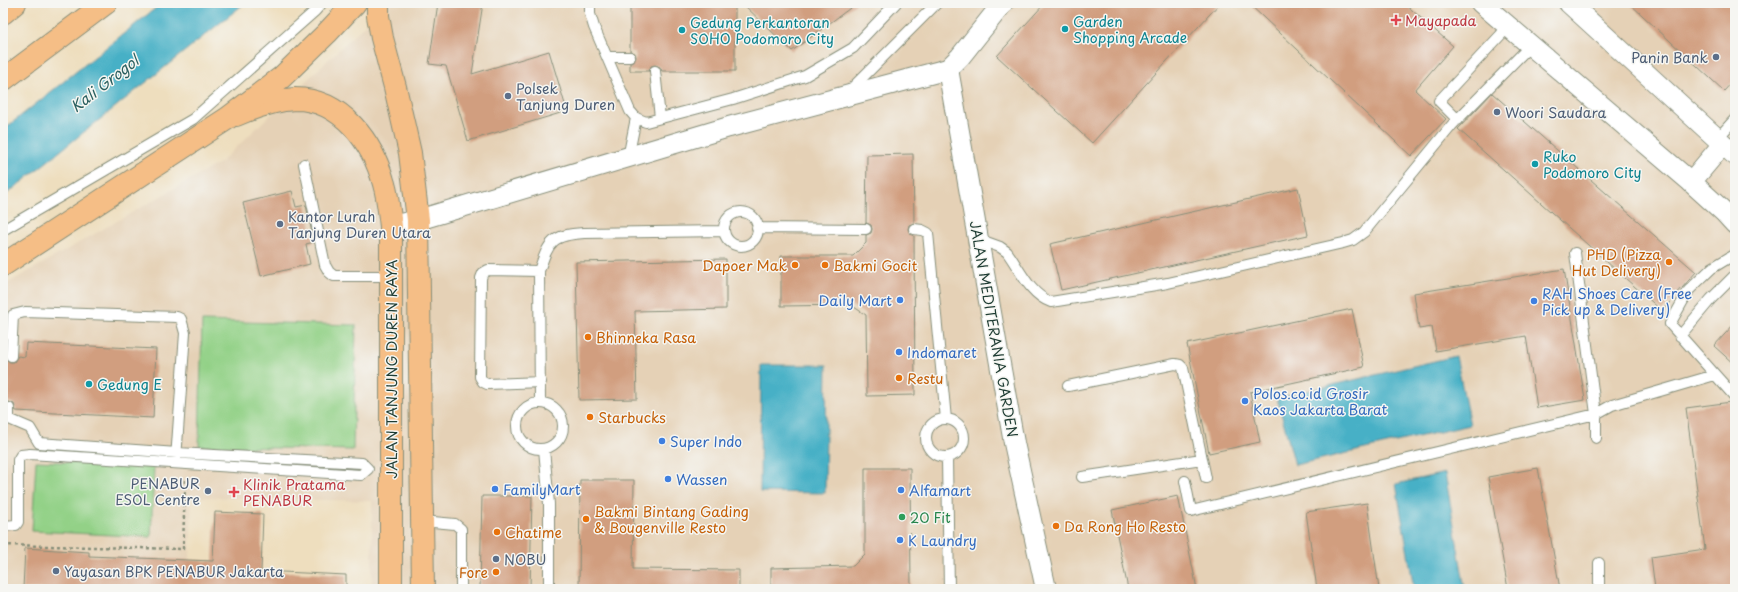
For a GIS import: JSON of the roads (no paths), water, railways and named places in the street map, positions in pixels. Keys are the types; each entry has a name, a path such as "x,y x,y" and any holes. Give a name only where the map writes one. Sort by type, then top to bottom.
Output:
{"main road":[{"path":"3,13 15,3"},
{"path":"3,80 106,3"},
{"path":"3,265 228,118 282,77 355,3"},
{"name":"JALAN TANJUNG DUREN RAYA","path":"378,3 380,28 410,153 418,220 423,589"},
{"name":"JALAN TANJUNG DUREN RAYA","path":"228,118 268,103 285,100 310,100 332,108 351,124 363,138 375,157 384,184 391,226 391,276 380,469 391,589"}],"street":[{"path":"391,226 418,220 729,127 835,100 948,68 960,57 1003,3"},
{"path":"1481,3 1691,182 1735,224"},
{"path":"1569,3 1725,146 1691,182"},
{"name":"JALAN MEDITERANIA GARDEN","path":"948,68 1014,443 1046,589"}],"lane":[{"path":"3,230 193,119 322,3"},
{"path":"380,28 384,3"},
{"path":"590,3 590,14 594,26 630,112 636,118 646,122 733,99 805,76 853,48 896,3"},
{"path":"835,100 855,87 937,3"},
{"path":"1458,120 1438,101 1508,27"},
{"path":"978,239 1000,247 1007,252 1036,293 1043,299 1051,302 1168,283 1324,248 1353,240 1364,232 1458,120 1530,46"},
{"path":"607,57 630,57"},
{"path":"655,71 660,118"},
{"path":"628,158 636,118"},
{"path":"1725,146 1735,119"},
{"path":"304,164 325,265 329,272 334,276 391,276"},
{"path":"739,213 749,215 753,218 757,228 754,239 750,243 739,246 729,241 724,231 726,220 739,213"},
{"path":"757,228 866,229"},
{"path":"914,229 922,230 928,233 946,419"},
{"path":"540,402 539,271 545,254 556,238 567,234 724,231"},
{"path":"1575,253 1596,414 1596,438"},
{"path":"1735,254 1712,268 1689,290 1670,324 1735,397"},
{"path":"539,271 488,270 483,273 481,278 480,377 483,382 487,384 541,382"},
{"path":"1680,336 1711,299 1735,275"},
{"path":"11,356 12,318 13,315 25,312 177,317 181,319 185,333 177,452 181,465"},
{"path":"1068,386 1175,364 1180,365 1183,368 1206,478"},
{"path":"1185,481 1191,511 1596,414 1612,405 1716,375"},
{"path":"540,402 548,404 561,414 564,429 557,442 544,449 537,450 524,443 519,437 517,422 520,414 525,408 532,403 540,402"},
{"path":"9,408 6,419 30,428 39,443 362,463 380,469"},
{"path":"946,419 958,424 964,435 962,447 958,452 947,458 930,452 926,440 926,434 934,422 946,419"},
{"path":"544,449 549,504 549,589"},
{"path":"3,526 16,525 18,522 18,460 21,456 30,454 181,465 361,475 380,469"},
{"path":"947,458 949,589"},
{"path":"1082,477 1202,459"},
{"path":"422,521 455,524 461,529 461,589"},
{"path":"1599,563 1600,589"}],"water":[{"name":"Kali Grogol","path":"162,3 245,3 3,197 3,130"},
{"path":"1456,356 1470,425 1295,465 1277,398"},
{"path":"761,365 827,365 825,493 760,492"},
{"path":"1445,473 1465,589 1414,589 1396,484"}],"place":[{"name":"Mayapada","path":"1396,20"},
{"name":"Garden Shopping Arcade","path":"1065,29"},
{"name":"Gedung Perkantoran SOHO Podomoro City","path":"682,30"},
{"name":"Panin Bank","path":"1716,57"},
{"name":"Polsek Tanjung Duren","path":"508,96"},
{"name":"Woori Saudara","path":"1497,112"},
{"name":"Ruko Podomoro City","path":"1535,164"},
{"name":"Kantor Lurah Tanjung Duren Utara","path":"280,224"},
{"name":"PHD (Pizza Hut Delivery)","path":"1669,262"},
{"name":"Dapoer Mak","path":"795,265"},
{"name":"Bakmi Gocit","path":"825,265"},
{"name":"Daily Mart","path":"900,300"},
{"name":"RAH Shoes Care (Free Pick up & Delivery)","path":"1534,301"},
{"name":"Bhinneka Rasa","path":"588,337"},
{"name":"Indomaret","path":"899,352"},
{"name":"Restu","path":"899,378"},
{"name":"Gedung E","path":"89,384"},
{"name":"Polos.co.id Grosir Kaos Jakarta Barat","path":"1245,401"},
{"name":"Starbucks","path":"590,417"},
{"name":"Super Indo","path":"662,441"},
{"name":"Wassen","path":"668,479"},
{"name":"FamilyMart","path":"495,489"},
{"name":"Alfamart","path":"901,490"},
{"name":"PENABUR ESOL Centre","path":"208,491"},
{"name":"Klinik Pratama PENABUR","path":"234,492"},
{"name":"20 Fit","path":"902,517"},
{"name":"Bakmi Bintang Gading & Bougenville Resto","path":"586,519"},
{"name":"Da Rong Ho Resto","path":"1056,526"},
{"name":"Chatime","path":"497,532"},
{"name":"K Laundry","path":"900,540"},
{"name":"NOBU","path":"496,559"},
{"name":"Yayasan BPK PENABUR Jakarta","path":"56,571"},
{"name":"Fore","path":"496,572"}]}
